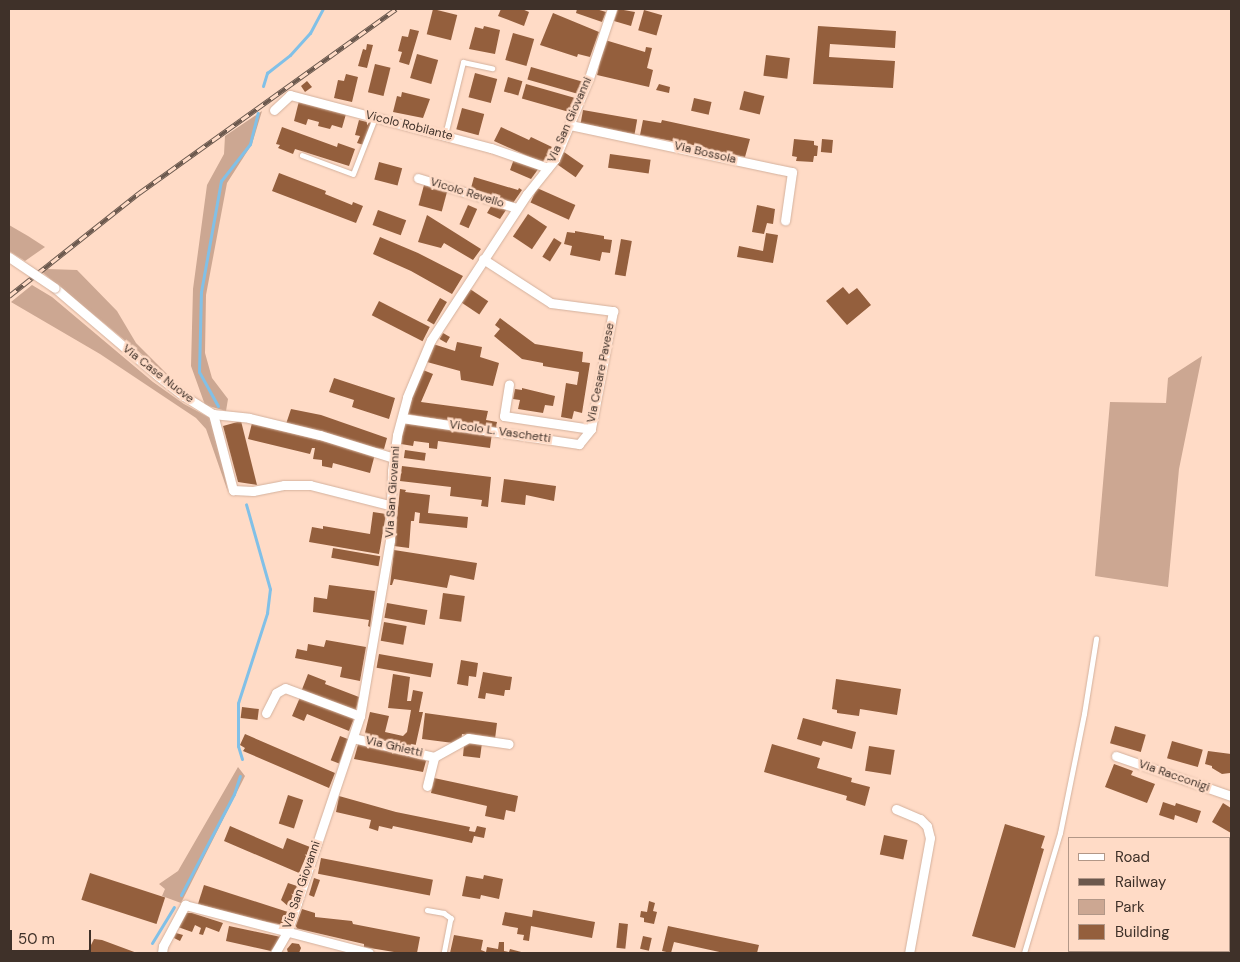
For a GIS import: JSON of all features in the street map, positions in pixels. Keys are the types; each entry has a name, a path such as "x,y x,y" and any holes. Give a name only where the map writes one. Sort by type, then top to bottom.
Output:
{"street":[{"name":"Via San Giovanni","path":"275,953 287,932 360,716 390,540 390,505 394,458 407,397 431,340 517,208 555,159 589,78 612,9"},
{"name":"Vicolo Robilante","path":"274,110 290,95 491,148 548,168"},
{"name":"Via Bossola","path":"570,125 792,172 785,221"},
{"name":"Vicolo Revello","path":"418,178 517,208"},
{"name":"Via Case Nuove","path":"9,257 55,288 158,376 184,396 213,414 249,418 320,435 394,458"},
{"name":"Via Cesare Pavese","path":"483,259 550,303 613,311 591,430 504,416 509,384"},
{"path":"213,414 233,490 253,492 284,485 310,485 390,505"},
{"name":"Vicolo L. Vaschetti","path":"402,418 579,444 591,430"},
{"path":"266,713 276,693 285,688 360,716"},
{"name":"Via Ghietti","path":"353,738 434,757"},
{"path":"427,786 434,757 468,738 509,744"},
{"name":"Via Racconigi","path":"1116,756 1231,796"},
{"path":"896,809 920,820 927,826 930,838 909,953"},
{"path":"162,953 163,946 186,905 369,953"}],"lane":[{"path":"444,135 463,62 492,68"},
{"path":"302,155 353,174 375,118"},
{"path":"1024,953 1060,834 1084,714 1096,640"},
{"path":"427,910 444,913 451,918 444,953"}],"green space":[{"path":"262,111 252,144 227,183 206,295 205,353 212,378 228,399 226,411 205,405 191,366 193,289 207,185 224,154 225,136"},
{"path":"9,225 45,247 25,261 9,251"},
{"path":"47,269 77,270 117,311 136,343 173,380 42,272"},
{"path":"32,285 52,297 153,382 184,404 210,418 219,448 228,492 206,429 196,418 100,354 11,302"},
{"path":"1202,356 1179,469 1168,587 1095,576 1110,402 1166,403 1168,378"},
{"path":"238,767 245,776 181,903 162,896 165,889 159,884 178,871"}],"building":[{"path":"433,9 457,15 451,40 427,34"},
{"path":"501,9 522,9 529,12 524,26 498,16"},
{"path":"577,9 596,9 606,12 602,22 576,13"},
{"path":"618,9 635,12 631,26 614,21"},
{"path":"644,10 662,15 656,35 638,30"},
{"path":"553,13 599,32 590,57 578,54 577,57 540,45"},
{"path":"484,26 500,30 495,54 469,49 475,27 483,29"},
{"path":"818,26 896,31 895,48 830,44 829,57 895,61 893,88 813,84"},
{"path":"410,29 419,31 409,65 399,62 402,52 398,51 402,36 408,37"},
{"path":"513,33 534,39 526,66 505,60"},
{"path":"605,40 645,52 646,47 652,48 647,68 653,70 649,87 597,75"},
{"path":"367,44 373,45 367,68 358,66 363,49 366,50"},
{"path":"417,54 438,60 431,84 410,78"},
{"path":"766,55 790,58 787,79 763,76"},
{"path":"375,64 391,68 384,96 368,92"},
{"path":"531,67 582,82 578,94 527,79"},
{"path":"475,73 497,79 491,103 469,97"},
{"path":"346,74 358,77 352,102 334,98 338,80 344,81"},
{"path":"508,77 522,81 518,96 504,91"},
{"path":"307,81 312,87 305,92 301,86"},
{"path":"526,84 576,98 572,113 522,98"},
{"path":"659,84 670,87 669,93 656,90"},
{"path":"744,91 764,96 760,115 739,109"},
{"path":"402,92 430,99 423,118 393,112 397,96 401,97"},
{"path":"694,98 712,102 709,115 691,111"},
{"path":"299,101 346,114 342,128 332,125 330,129 318,126 319,122 308,119 306,125 294,121"},
{"path":"462,108 484,114 479,135 456,129"},
{"path":"583,110 637,120 635,134 580,125"},
{"path":"359,120 371,123 364,145 357,143 360,136 355,135"},
{"path":"643,120 661,123 662,120 750,139 745,157 736,155 736,158 704,150 705,147 640,135"},
{"path":"282,127 337,147 338,143 355,149 349,166 295,149 293,154 278,148 280,145 276,144"},
{"path":"501,127 529,140 531,137 552,147 543,163 494,141"},
{"path":"794,139 814,141 814,145 818,146 817,156 814,156 813,162 796,161 797,157 792,156"},
{"path":"822,139 833,140 832,153 821,152"},
{"path":"564,152 584,166 576,177 556,163"},
{"path":"610,154 651,160 649,174 608,168"},
{"path":"514,159 539,168 531,179 510,170"},
{"path":"379,162 402,168 398,186 374,179"},
{"path":"279,173 326,191 325,194 352,205 353,202 363,206 356,223 272,191"},
{"path":"474,177 522,190 513,203 471,188"},
{"path":"424,185 447,191 442,211 419,205"},
{"path":"537,188 575,205 569,220 530,203"},
{"path":"493,203 508,207 500,219 487,213"},
{"path":"468,205 477,209 469,228 459,224"},
{"path":"757,205 775,209 773,224 767,223 764,234 752,232"},
{"path":"378,210 406,220 401,235 373,225"},
{"path":"528,214 547,227 532,249 513,236"},
{"path":"427,215 481,249 473,260 444,243 441,248 418,242"},
{"path":"575,231 604,236 604,239 612,240 610,253 602,252 600,261 570,255 572,246 564,244 567,232 575,233"},
{"path":"766,233 778,235 773,263 737,257 739,246 763,251"},
{"path":"380,237 418,253 463,276 452,294 411,271 373,254"},
{"path":"554,238 562,243 550,261 542,257"},
{"path":"621,239 632,241 626,276 615,274"},
{"path":"843,287 849,294 857,288 871,305 847,325 826,301"},
{"path":"470,289 488,301 479,315 461,302"},
{"path":"440,298 447,302 434,325 427,321"},
{"path":"379,301 430,327 423,341 372,315"},
{"path":"500,318 535,344 583,352 582,362 590,363 582,413 574,411 572,419 561,417 566,383 577,385 579,372 543,366 543,363 522,359 494,336 500,329 495,325"},
{"path":"443,333 450,337 446,343 440,339"},
{"path":"457,342 482,347 480,357 499,363 493,386 461,380 460,371 427,362 433,344 455,351"},
{"path":"423,370 433,374 421,402 488,411 486,420 497,422 496,429 407,414 409,402"},
{"path":"334,378 395,398 389,419 352,407 354,400 329,392"},
{"path":"522,388 555,396 553,406 545,405 543,413 518,409 520,400 513,399 515,389 522,390"},
{"path":"291,409 321,415 387,438 384,449 368,447 286,424"},
{"path":"241,421 257,485 238,482 223,426"},
{"path":"252,423 375,454 370,473 333,463 332,468 322,466 322,460 313,459 315,448 312,448 310,454 248,439"},
{"path":"404,423 492,433 490,448 438,441 437,449 429,448 429,443 414,441 413,446 401,444"},
{"path":"405,450 426,453 425,461 404,458"},
{"path":"402,466 491,477 488,507 481,506 482,500 450,496 451,487 400,481"},
{"path":"504,479 556,486 554,501 526,495 525,505 501,502"},
{"path":"400,489 406,490 405,492 430,495 428,513 468,517 467,528 419,523 420,513 415,512 414,521 411,521 409,548 394,546"},
{"path":"373,512 386,514 379,554 309,542 312,527 323,529 323,526 370,534"},
{"path":"333,548 380,556 379,566 331,558"},
{"path":"394,550 477,563 474,580 450,575 447,588 394,579 392,585 390,585"},
{"path":"329,585 375,591 370,627 368,626 369,620 313,612 314,597 327,599"},
{"path":"443,593 465,596 461,622 439,619"},
{"path":"387,603 427,610 425,625 384,618"},
{"path":"384,622 407,626 403,645 381,641"},
{"path":"326,640 366,647 360,681 340,677 342,667 295,658 297,649 307,651 308,644 324,647"},
{"path":"379,654 433,664 431,677 377,668"},
{"path":"461,660 478,663 476,677 469,676 468,686 457,684"},
{"path":"483,672 512,677 510,690 505,690 504,696 486,693 485,699 478,698"},
{"path":"308,674 326,681 325,684 359,697 355,713 301,692"},
{"path":"393,674 410,677 407,701 411,701 413,690 423,692 419,712 423,712 415,748 364,737 370,712 389,716 385,732 403,736 407,732 411,710 388,708"},
{"path":"836,679 901,689 897,715 860,709 859,716 837,713 837,710 832,709"},
{"path":"301,695 355,716 349,731 307,714 304,721 292,716"},
{"path":"242,707 259,709 258,720 241,718"},
{"path":"425,713 497,723 495,739 462,734 461,744 422,739"},
{"path":"803,718 856,732 852,749 823,741 821,746 797,739"},
{"path":"1115,726 1146,735 1141,752 1110,743"},
{"path":"245,734 335,773 329,788 243,751 245,748 240,745"},
{"path":"340,736 348,739 339,763 331,760"},
{"path":"359,741 422,758 426,761 423,772 354,759"},
{"path":"472,741 482,743 480,758 463,756 464,745"},
{"path":"1172,741 1203,750 1198,767 1167,758"},
{"path":"772,744 820,758 817,768 852,778 851,782 870,787 865,806 846,800 847,796 764,772"},
{"path":"869,746 895,750 891,775 865,771"},
{"path":"1208,751 1231,754 1230,773 1222,774 1212,768 1212,766 1205,764"},
{"path":"1114,764 1133,771 1131,775 1155,784 1147,803 1105,787"},
{"path":"434,778 518,796 515,812 506,810 504,820 485,816 487,806 431,793"},
{"path":"288,795 303,800 294,828 279,824"},
{"path":"339,796 396,812 470,827 469,831 475,832 477,826 486,828 484,838 474,836 472,843 393,826 392,829 379,826 378,831 369,828 371,820 336,812"},
{"path":"1163,802 1175,806 1176,803 1201,811 1197,823 1175,815 1174,820 1159,815"},
{"path":"1223,803 1231,808 1231,833 1212,822"},
{"path":"1005,824 1045,836 1041,848 1044,849 1015,948 972,936"},
{"path":"230,826 283,849 287,838 310,847 299,873 224,841"},
{"path":"884,835 907,840 903,860 880,855"},
{"path":"321,858 433,880 430,895 318,874"},
{"path":"90,873 165,897 156,924 81,900"},
{"path":"484,875 503,879 499,899 481,895 480,899 462,896 466,876 483,879"},
{"path":"314,878 320,880 314,897 309,895"},
{"path":"288,883 297,886 289,907 281,900"},
{"path":"204,885 288,912 284,925 250,919 198,904"},
{"path":"649,901 655,903 653,911 657,912 654,924 644,922 644,918 640,917 641,911 647,912"},
{"path":"302,909 315,913 315,917 352,921 353,924 420,937 417,953 394,952 364,947 364,944 295,928"},
{"path":"533,910 595,922 592,938 531,926 529,941 523,940 524,935 517,934 518,928 502,925 505,912 532,917"},
{"path":"186,913 192,913 223,923 219,932 206,927 203,935 199,934 201,928 195,925 192,932 178,927"},
{"path":"619,923 628,924 625,949 616,948"},
{"path":"229,926 281,937 271,951 226,941"},
{"path":"668,926 759,945 757,953 724,953 674,942 671,953 662,951"},
{"path":"176,933 183,935 180,941 174,938"},
{"path":"454,935 483,940 481,950 486,952 487,947 498,949 499,942 504,942 504,951 509,952 510,949 525,953 450,953"},
{"path":"643,936 652,938 649,951 640,949"},
{"path":"94,939 102,940 137,953 87,953"},
{"path":"292,943 299,944 301,948 299,953 288,953 287,949"}],"waterway":[{"path":"263,86 267,73 290,55 310,33 323,9"},
{"path":"218,406 199,372 201,292 221,181 250,144 258,113"},
{"path":"242,759 238,746 238,703 267,613 270,589 246,504"},
{"path":"181,895 234,794 240,776"},
{"path":"152,943 174,907"}],"railway":[{"path":"9,296 139,193 396,9"}]}
